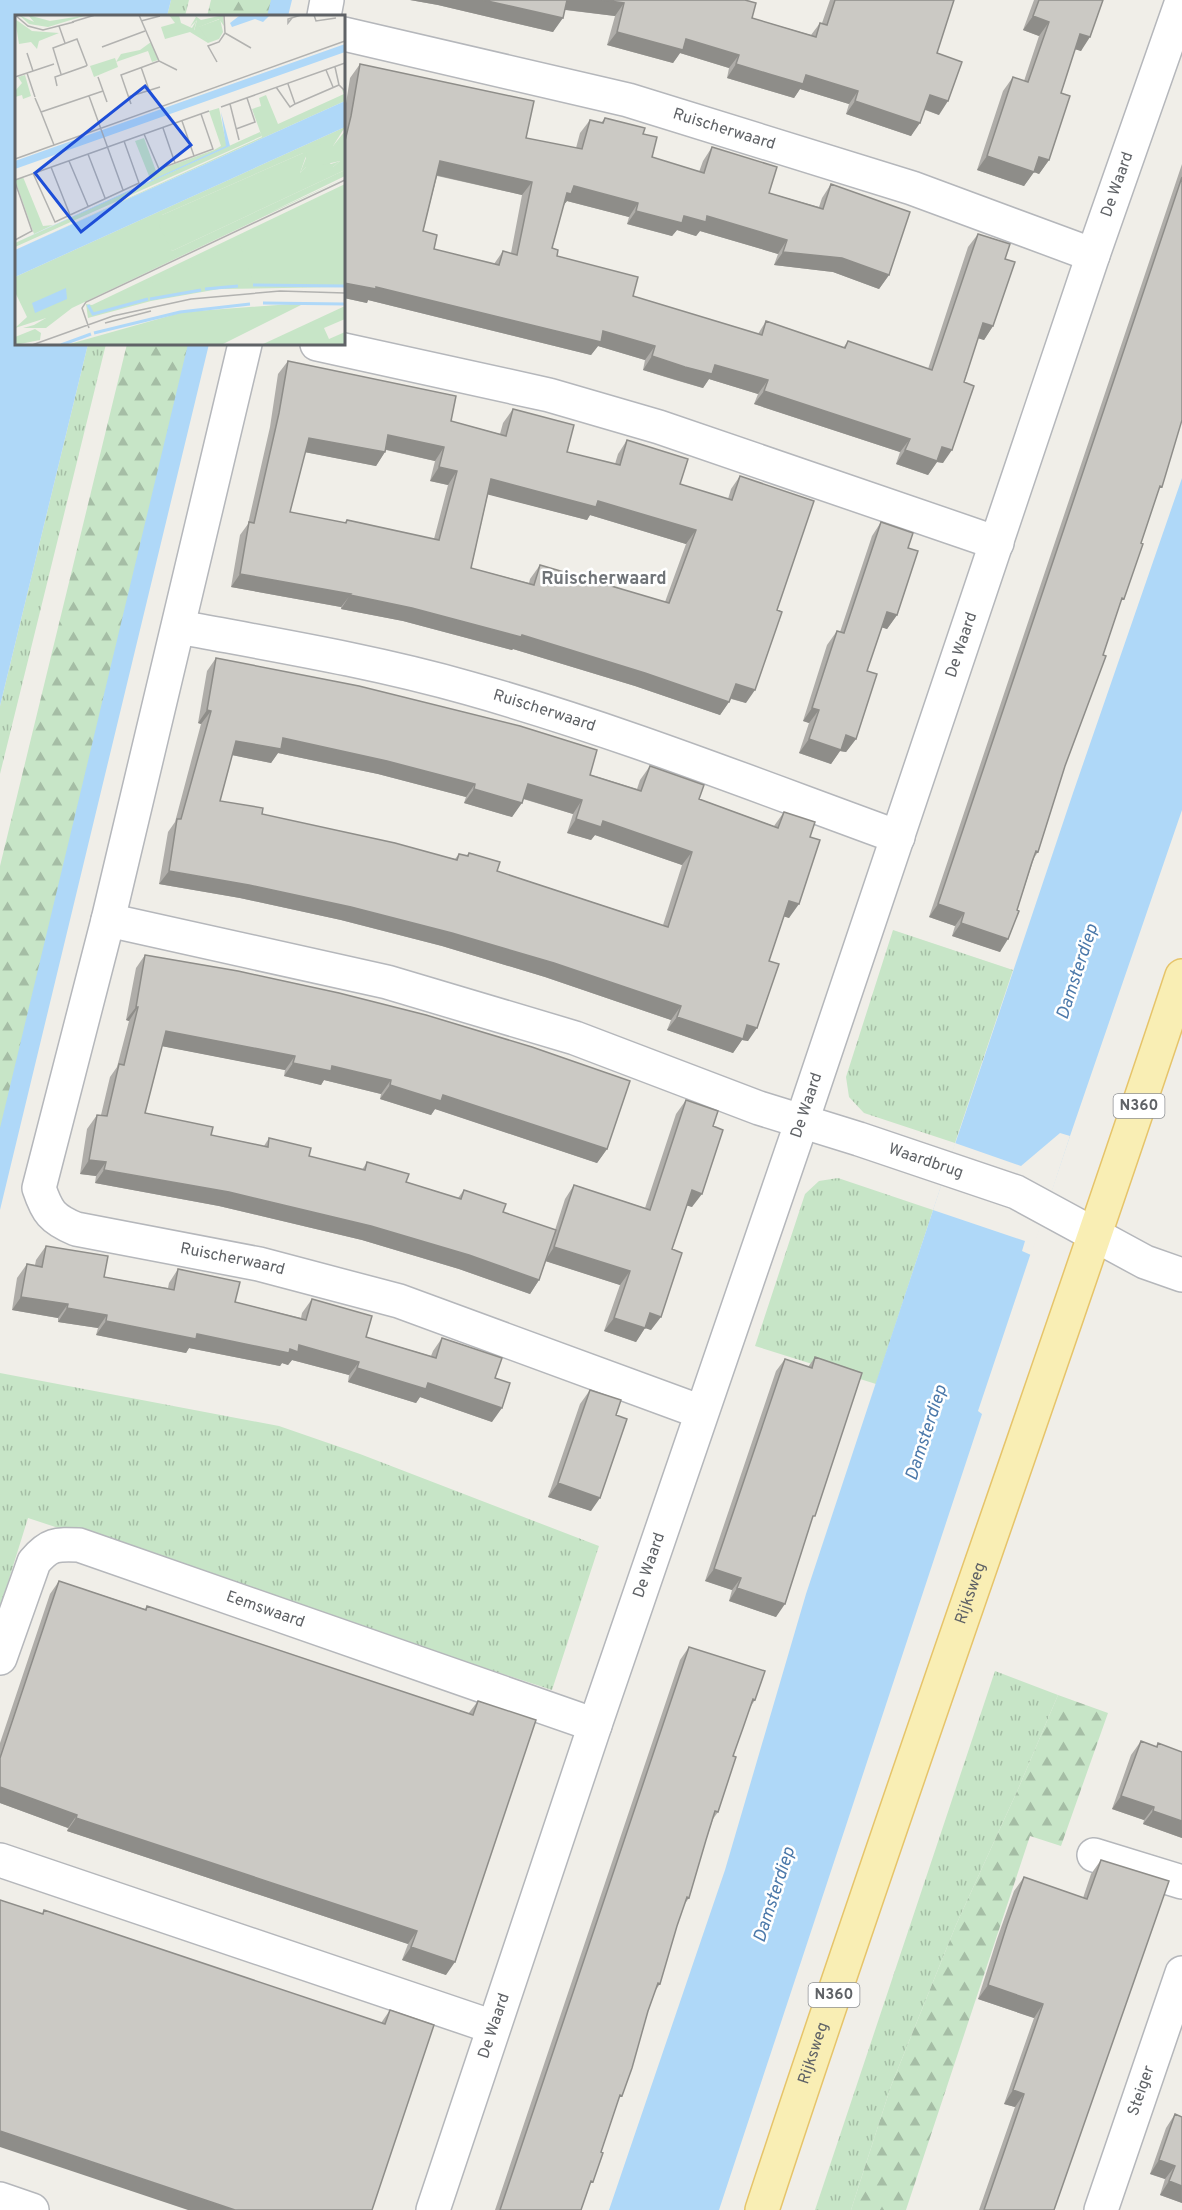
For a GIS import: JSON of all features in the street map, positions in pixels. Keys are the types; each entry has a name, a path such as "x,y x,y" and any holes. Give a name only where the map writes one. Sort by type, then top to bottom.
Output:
{"main road":[{"name":"Rijksweg","path":"762,2210 906,1780 1095,1235 1182,976"}],"street":[{"path":"324,15 327,0"},
{"name":"De Waard","path":"433,2210 1093,255 1182,1"},
{"name":"Ruischerwaard","path":"345,34 627,100 912,188 1093,255"},
{"name":"Ruischerwaard","path":"244,345 108,920 39,1188 46,1208 58,1221 76,1229 259,1264 399,1301 701,1412"},
{"path":"322,345 549,395 659,427 997,543"},
{"name":"Ruischerwaard","path":"179,627 390,668 468,688 617,733 898,837"},
{"path":"108,920 387,982 575,1038 802,1122"},
{"name":"Waardbrug","path":"802,1122 1016,1192 1145,1262 1182,1275"},
{"name":"Eemswaard","path":"0,1658 34,1562 45,1550 59,1544 79,1545 595,1725"},
{"path":"1094,1856 1182,1882"},
{"path":"0,1860 494,2027"},
{"name":"Steiger","path":"1101,2210 1182,1973"},
{"path":"0,2199 32,2210"}],"green space":[{"path":"171,0 189,0 185,15 167,15"},
{"path":"211,0 278,0 274,15 207,15"},
{"path":"88,345 106,345 0,774 0,706"},
{"path":"127,345 191,345 0,1141 0,866"},
{"path":"893,930 1013,970 955,1143 864,1113 849,1097 846,1077"},
{"path":"838,1178 933,1210 876,1384 755,1346 805,1194 819,1181"},
{"path":"0,1373 279,1426 360,1454 599,1546 552,1690 28,1518 0,1608"},
{"path":"995,1671 1058,1695 956,1925 891,2086 851,2210 815,2210"},
{"path":"1058,1695 1108,1713 1061,1846 1030,1836 906,2210 851,2210 891,2086 956,1925"}],"water":[{"path":"0,0 171,0 167,15 15,15 15,345 88,345 0,706"},
{"path":"271,0 292,0 288,15 267,15"},
{"path":"188,345 209,345 0,1210 0,1128"},
{"name":"Damsterdiep","path":"1182,478 1182,810 978,1411 982,1414 719,2210 609,2210 725,1870 806,1594 1073,793"}],"pier":[{"path":"1060,1133 1070,1136 1031,1255 1022,1251 1025,1241 933,1210 955,1143 1021,1166"}],"building":[{"path":"483,0 567,0 563,18"},
{"path":"602,0 745,0 756,3 752,18 816,37 820,23 827,25 835,0 954,0 937,53 962,62 948,101 930,95 920,123 855,101 858,91 806,75 803,84 736,64 739,55 686,39 683,50 617,32 624,3"},
{"path":"1039,0 1103,0 1090,37 1080,34 1061,93 1070,96 1049,160 1039,157 1034,172 987,156 1013,77 1028,82 1049,22 1033,16"},
{"path":"360,64 534,101 526,138 582,149 590,120 603,123 605,118 645,128 643,134 657,137 652,157 704,173 712,147 777,167 769,193 823,209 831,184 910,212 889,275 842,258 783,252 787,240 707,216 706,222 684,216 682,223 636,211 638,203 574,186 571,194 567,193 552,248 558,250 557,256 638,277 633,296 762,335 766,321 845,348 848,341 932,370 978,234 1010,244 1005,259 1015,262 993,326 983,323 964,382 974,386 952,450 942,447 937,461 905,450 910,439 764,391 768,380 715,365 712,374 685,367 652,356 655,346 603,331 601,342 376,287 376,289 345,283 345,141","holes":["440,161 532,182 517,255 503,251 499,265 434,249 437,235 423,231"]},
{"path":"1182,177 1182,420 1162,487 1160,486 1141,543 1143,544 1103,655 1106,656 1065,766 1008,939 961,923 964,913 938,904"},
{"path":"288,361 456,396 451,421 506,436 513,409 574,425 567,452 620,465 627,440 688,459 680,484 732,500 740,476 814,501 777,610 782,612 755,690 736,684 729,702 522,635 521,637 351,594 240,574 249,522 254,523 279,413","holes":["388,435 444,447 439,467 457,471 439,540 347,520 346,523 290,512 309,438 385,452","491,479 596,507 598,501 696,530 669,603 540,565 534,585 471,568"]},
{"path":"881,522 913,533 908,548 918,551 897,615 887,612 867,671 877,674 856,739 846,735 841,750 809,739 819,710 812,708 837,631 844,633"},
{"path":"216,658 359,686 520,726 597,750 590,775 641,791 650,766 704,785 699,799 778,828 784,812 815,822 810,837 820,840 799,904 789,901 769,961 779,964 757,1028 747,1025 743,1039 677,1017 681,1006 554,963 452,933 351,907 169,871 177,819 181,819 211,711 207,710","holes":["283,738 387,761 475,784 474,789 522,803 528,784 582,800 576,819 601,827 603,821 692,852 668,927 497,871 500,862 469,853 468,856 459,854 457,860 395,843 262,814 263,808 220,801 236,741 281,749"]},
{"path":"145,955 238,971 426,1015 532,1047 630,1081 607,1149 443,1095 441,1101 390,1085 391,1080 332,1066 331,1071 293,1063 295,1056 166,1031 145,1113 213,1127 211,1135 268,1147 269,1138 311,1148 309,1156 365,1170 367,1162 409,1174 406,1182 461,1199 464,1190 506,1204 503,1212 556,1230 539,1280 469,1255 371,1226 229,1192 104,1170 106,1162 89,1160 97,1115 107,1116 119,1064 124,1065 138,1007 136,1007"},
{"path":"686,1100 718,1111 713,1126 723,1130 702,1194 692,1190 672,1249 682,1253 661,1317 650,1313 645,1328 614,1318 630,1271 554,1247 574,1185 650,1210"},
{"path":"46,1246 108,1256 104,1277 174,1290 178,1269 240,1282 235,1302 306,1320 312,1299 372,1316 366,1337 436,1358 442,1338 502,1358 495,1378 510,1383 502,1408 428,1383 426,1389 357,1368 359,1362 299,1345 298,1352 290,1349 289,1353 197,1334 196,1339 106,1321 107,1315 67,1308 68,1304 21,1297 27,1264 42,1267"},
{"path":"815,1357 862,1373 785,1604 737,1588 741,1578 714,1569 785,1359 812,1368"},
{"path":"590,1390 621,1400 616,1415 627,1419 600,1498 558,1483"},
{"path":"59,1581 146,1610 147,1606 473,1715 478,1701 536,1720 455,1962 411,1947 417,1931 76,1818 77,1815 0,1787 0,1758"},
{"path":"689,1647 765,1671 733,1756 736,1757 718,1812 715,1811 689,1898 687,1897 660,1984 658,1983 648,2011 632,2068 622,2096 620,2095 601,2152 603,2153 581,2210 500,2210"},
{"path":"1141,1741 1157,1747 1158,1743 1182,1752 1182,1821 1153,1811 1154,1807 1121,1796"},
{"path":"1101,1860 1169,1881 1054,2210 984,2210 1024,2094 1013,2090 1043,2004 988,1985 1007,1925 1024,1877 1087,1899"},
{"path":"0,1900 43,1914 44,1910 385,2024 390,2010 434,2025 372,2210 235,2210 0,2131"},
{"path":"1175,2114 1182,2117 1182,2186 1169,2181 1175,2166 1159,2160"}],"district":[{"name":"Ruischerwaard","path":"604,579"}]}
